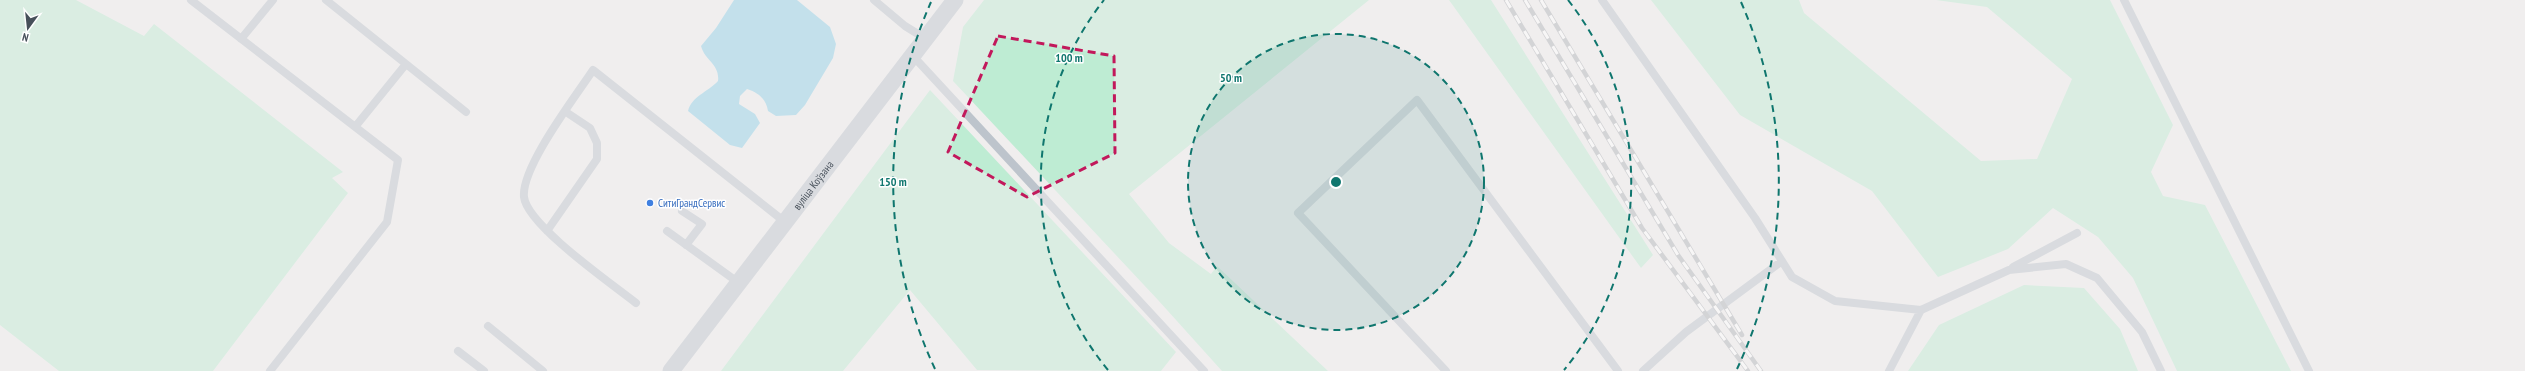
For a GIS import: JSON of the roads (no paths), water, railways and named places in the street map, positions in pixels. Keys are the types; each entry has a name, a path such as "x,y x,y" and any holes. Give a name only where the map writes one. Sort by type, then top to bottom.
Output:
{"street":[{"name":"вуліца Коўзана","path":"671,371 955,0"}],"lane":[{"path":"190,0 398,160 387,222 270,371"},
{"path":"242,39 273,0"},
{"path":"326,0 466,112"},
{"path":"874,0 905,26 926,38"},
{"path":"1602,0 1755,218 1792,277 1835,301 1920,310 2009,270 2077,233"},
{"path":"2124,0 2309,371"},
{"path":"913,56 1204,371"},
{"path":"355,127 406,64"},
{"path":"636,303 546,231 531,213 524,198 526,184 533,161 593,70 785,222"},
{"path":"1446,371 1298,214 1417,100 1618,371"},
{"path":"546,231 597,160 597,143 590,128 566,112"},
{"path":"682,211 702,224 686,245"},
{"path":"666,231 739,283"},
{"path":"1643,371 1686,332 1782,261"},
{"path":"2009,270 2066,264 2097,278 2142,332 2161,371"},
{"path":"1889,371 1920,310"},
{"path":"488,326 543,371"},
{"path":"458,351 484,371"}],"water":[{"path":"734,0 797,0 830,27 836,44 833,58 805,105 796,115 776,116 768,111 766,103 761,97 755,92 747,89 740,96 739,104 755,114 760,123 742,148 730,145 688,111 690,106 697,98 718,81 717,70 701,46 716,28"}],"railway":[{"path":"1506,0 1642,228 1748,371"},
{"path":"1525,0 1678,255 1761,371"},
{"path":"1541,0 1742,335"}],"place":[{"name":"СитиГрандСервис","path":"650,203"}]}
